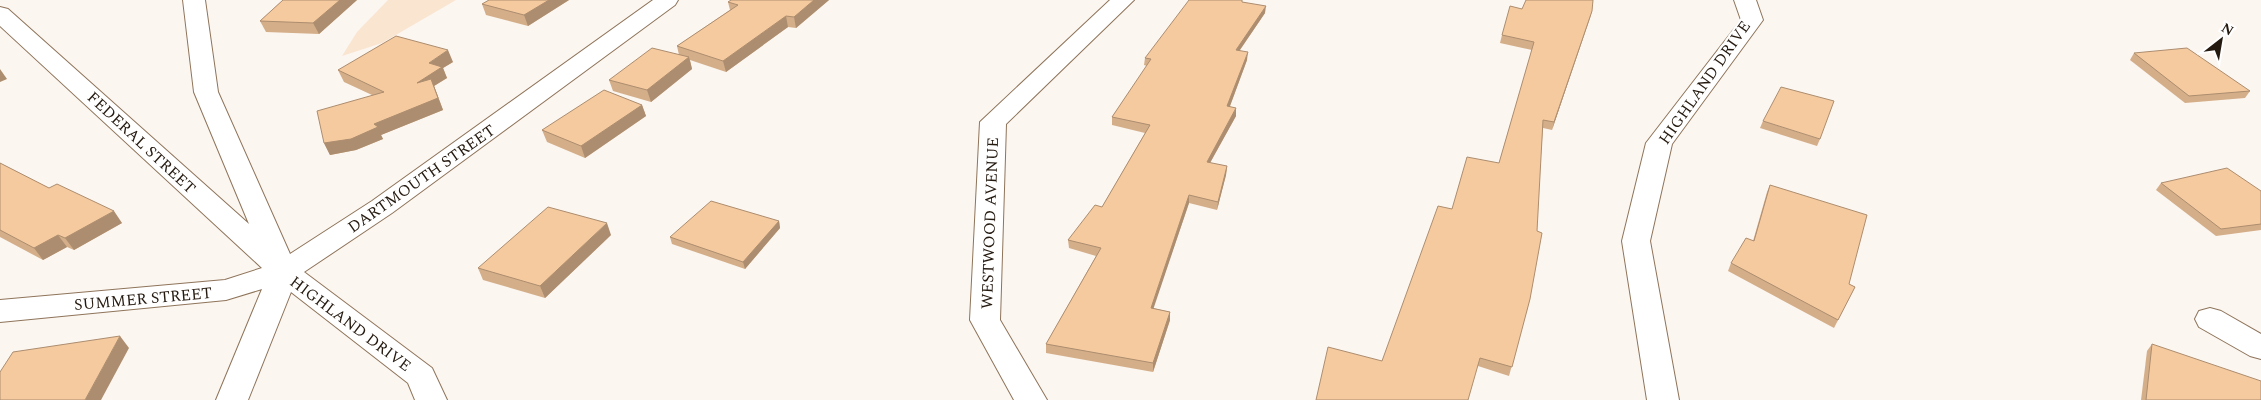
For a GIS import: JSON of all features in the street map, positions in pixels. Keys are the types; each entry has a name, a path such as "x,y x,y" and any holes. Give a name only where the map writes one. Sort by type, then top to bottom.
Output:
{"street":[{"path":"194,0 206,92 284,272 232,400"},
{"name":"DARTMOUTH STREET","path":"284,272 382,207 667,0"},
{"name":"WESTWOOD AVENUE","path":"1031,400 985,320 993,122 1123,0"},
{"name":"HIGHLAND DRIVE","path":"1663,400 1636,241 1659,143 1752,20 1745,0"},
{"name":"FEDERAL STREET","path":"0,14 284,272"},
{"name":"SUMMER STREET","path":"0,311 226,290 284,272"},
{"name":"HIGHLAND DRIVE","path":"284,272 421,376 431,400"},
{"path":"2210,319 2261,348"}],"shaded area":[{"path":"388,0 456,0 382,43 342,56 357,32"}],"building":[{"path":"283,0 340,0 313,23 260,21"},
{"path":"489,0 549,0 524,15 482,4"},
{"path":"731,0 814,0 794,17 786,16 723,61 677,46 738,5 728,2"},
{"path":"1189,0 1242,0 1242,2 1266,6 1236,50 1248,52 1227,106 1236,108 1207,162 1227,166 1218,202 1189,195 1151,308 1170,312 1153,363 1046,344 1101,248 1068,240 1095,205 1102,207 1150,125 1112,117 1151,59 1145,58"},
{"path":"1526,0 1593,0 1592,11 1554,122 1543,120 1537,231 1542,233 1530,299 1512,367 1480,358 1468,400 1316,400 1328,347 1382,361 1438,206 1452,209 1467,157 1499,163 1534,42 1502,35 1510,6 1522,9"},
{"path":"396,36 448,50 429,63 442,67 417,83 431,79 438,98 374,124 378,127 351,139 324,143 317,111 384,92 338,70"},
{"path":"652,48 689,57 647,90 609,80"},
{"path":"2187,48 2250,91 2189,96 2134,53"},
{"path":"1781,87 1834,101 1820,139 1763,121"},
{"path":"604,90 642,105 581,146 542,130"},
{"path":"0,163 49,188 57,184 114,211 65,238 58,235 34,248 0,230"},
{"path":"2227,168 2261,191 2261,224 2221,229 2161,183"},
{"path":"1770,185 1867,215 1849,284 1855,287 1838,320 1731,263 1746,238 1754,241"},
{"path":"711,201 779,221 743,262 670,237"},
{"path":"548,207 607,223 540,286 478,268"},
{"path":"120,336 85,400 0,400 0,372 13,352"},
{"path":"2152,344 2261,381 2261,400 2146,400"}]}
